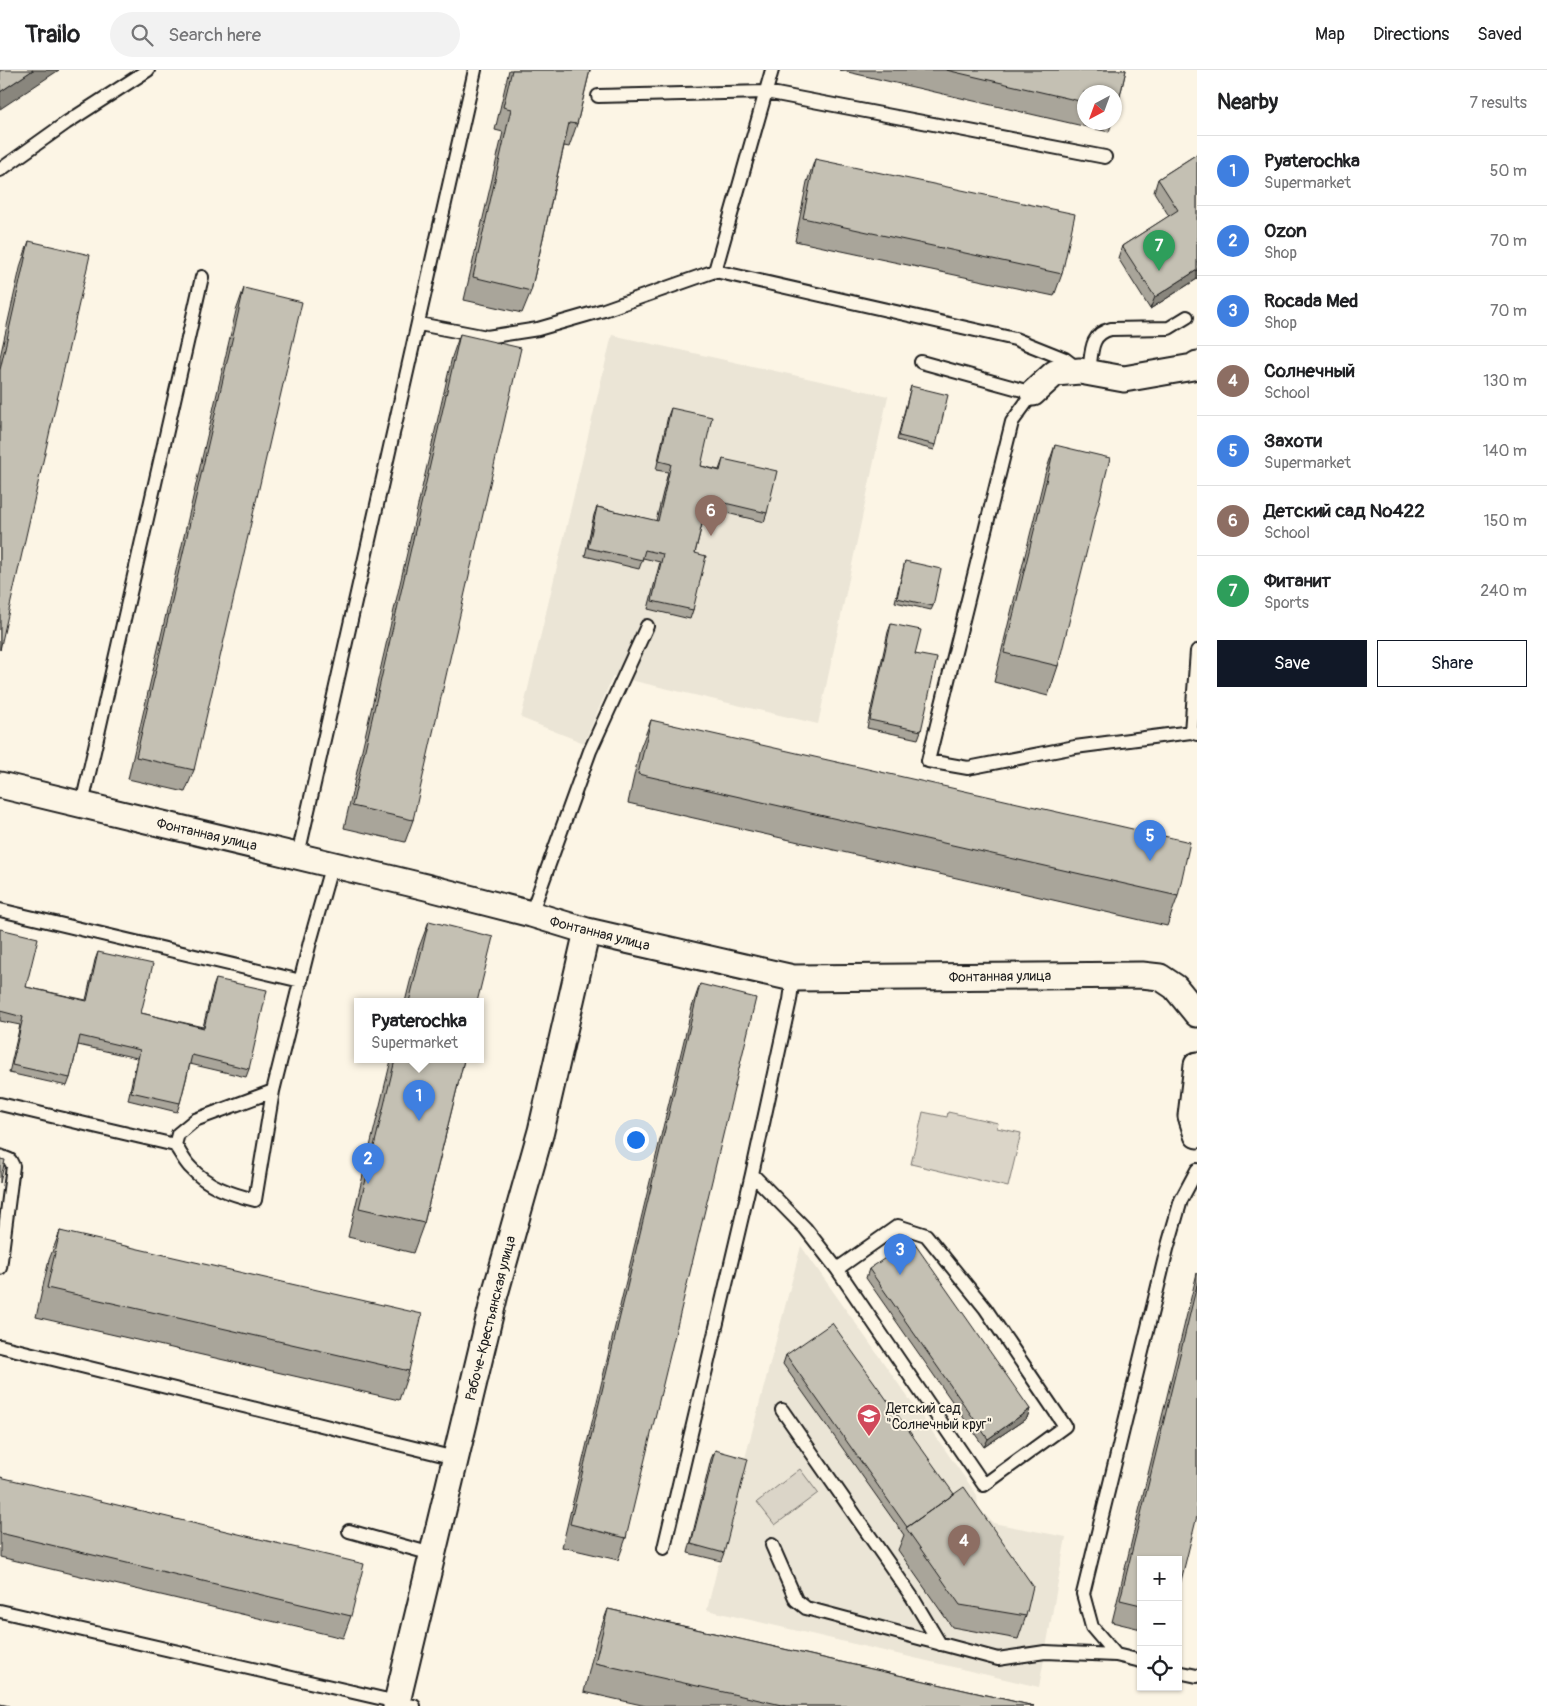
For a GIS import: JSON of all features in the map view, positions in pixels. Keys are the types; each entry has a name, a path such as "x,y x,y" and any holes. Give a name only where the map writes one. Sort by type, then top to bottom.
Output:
{"street":[{"path":"1033,393 1055,373 1085,372 1124,379 1197,364"},
{"name":"Фонтанная улица","path":"0,785 298,855 531,914 587,931 792,978 1142,975 1160,977 1194,1002"},
{"name":"Рабоче-Крестьянская улица","path":"403,1705 432,1554 495,1294 541,1131 587,931"},
{"path":"1197,1065 1191,1116 1197,1135"}],"lane":[{"path":"0,170 66,123 148,70"},
{"path":"298,855 475,70"},
{"path":"716,271 772,70"},
{"path":"598,96 766,92 1105,157"},
{"path":"419,324 487,337 538,328 604,310 716,271 1015,339 1065,359 1085,372 1095,338 1102,331 1111,329 1169,328 1187,317"},
{"path":"82,804 202,277"},
{"path":"921,362 1033,393 1012,422 928,761 968,768 1075,747 1194,733 1197,652"},
{"path":"531,914 590,751 646,626"},
{"path":"0,1104 175,1145 189,1166 204,1180 227,1193 255,1200 273,1091 310,942 332,864"},
{"path":"0,910 301,981"},
{"path":"664,1548 752,1174 790,1000 792,978"},
{"path":"175,1145 178,1134 195,1120 273,1091"},
{"path":"0,1156 10,1160 14,1166 0,1268"},
{"path":"1116,1655 1092,1627 1083,1594 1167,1249 1181,1200 1197,1170"},
{"path":"752,1174 805,1228 837,1269 984,1485 1065,1426 985,1308 926,1235 898,1226 837,1269"},
{"path":"0,1346 455,1458"},
{"path":"782,1410 912,1597 940,1644"},
{"path":"349,1531 432,1554"},
{"path":"772,1545 796,1600 806,1608 998,1659 1045,1652 1116,1655 1137,1660"},
{"path":"0,1611 403,1705"},
{"path":"1182,1673 1197,1676"}],"shaded area":[{"path":"612,335 888,396 818,724 613,676 584,743 521,718"},
{"path":"923,1112 947,1117 948,1112 998,1123 997,1128 1021,1133 1008,1187 911,1164"},
{"path":"801,1246 977,1495 978,1507 993,1523 1066,1537 1039,1687 707,1610 718,1565 722,1562 746,1470 744,1462"},
{"path":"800,1469 818,1493 775,1525 757,1502"}],"building":[{"path":"0,70 33,70 0,92"},
{"path":"512,70 590,70 577,124 569,123 531,291 473,277 511,109 503,107"},
{"path":"946,70 1126,70 1122,87 1122,85 1077,85 1077,100"},
{"path":"1197,154 1197,270 1155,297 1122,246 1178,210 1158,179"},
{"path":"815,159 1075,214 1062,274 803,218"},
{"path":"29,241 90,255 0,650 0,370"},
{"path":"244,288 302,302 194,770 136,757"},
{"path":"460,334 521,348 413,820 352,806"},
{"path":"911,386 948,395 936,445 899,436"},
{"path":"671,408 712,417 701,466 720,471 723,459 777,471 767,513 708,499 695,553 706,556 693,610 652,601 663,554 645,550 642,560 588,548 597,507 658,521 671,464 659,461"},
{"path":"1055,445 1110,458 1058,666 1004,653"},
{"path":"905,561 941,569 933,606 897,598"},
{"path":"891,624 921,630 915,654 937,658 921,731 870,720"},
{"path":"651,720 1190,842 1178,896 638,774"},
{"path":"429,921 493,937 478,998 410,998"},
{"path":"0,929 38,938 26,987 87,1001 98,952 153,964 141,1013 204,1028 216,979 267,990 249,1069 192,1055 180,1103 131,1092 140,1050 80,1036 70,1078 12,1065 23,1017 0,1011"},
{"path":"700,984 756,998 626,1538 570,1524"},
{"path":"394,1063 463,1063 424,1223 359,1208"},
{"path":"0,1159 5,1160 0,1183"},
{"path":"60,1231 422,1314 409,1371 47,1288"},
{"path":"912,1240 1030,1409 988,1439 869,1269"},
{"path":"1197,1285 1197,1516 1182,1577 1182,1556 1137,1556 1137,1604 1120,1600"},
{"name":"Детский сад \"Солнечный круг\"","path":"832,1323 954,1494 907,1527 786,1355"},
{"path":"715,1450 748,1459 724,1553 691,1544"},
{"path":"0,1477 364,1564 351,1616 0,1533"},
{"path":"964,1487 1033,1586 1026,1616 960,1605 906,1528"},
{"path":"608,1609 1034,1706 786,1706 595,1663"}],"place":[{"name":"Фитанит","path":"1159,271"},
{"name":"Детский сад №422","path":"711,536"},
{"name":"Захоти","path":"1150,861"},
{"name":"Pyaterochka","path":"419,1121"},
{"name":"Ozon","path":"368,1184"},
{"name":"Rocada Med","path":"900,1275"},
{"name":"Детский сад \"Солнечный круг\"","path":"869,1437"},
{"name":"Солнечный","path":"964,1566"}]}
